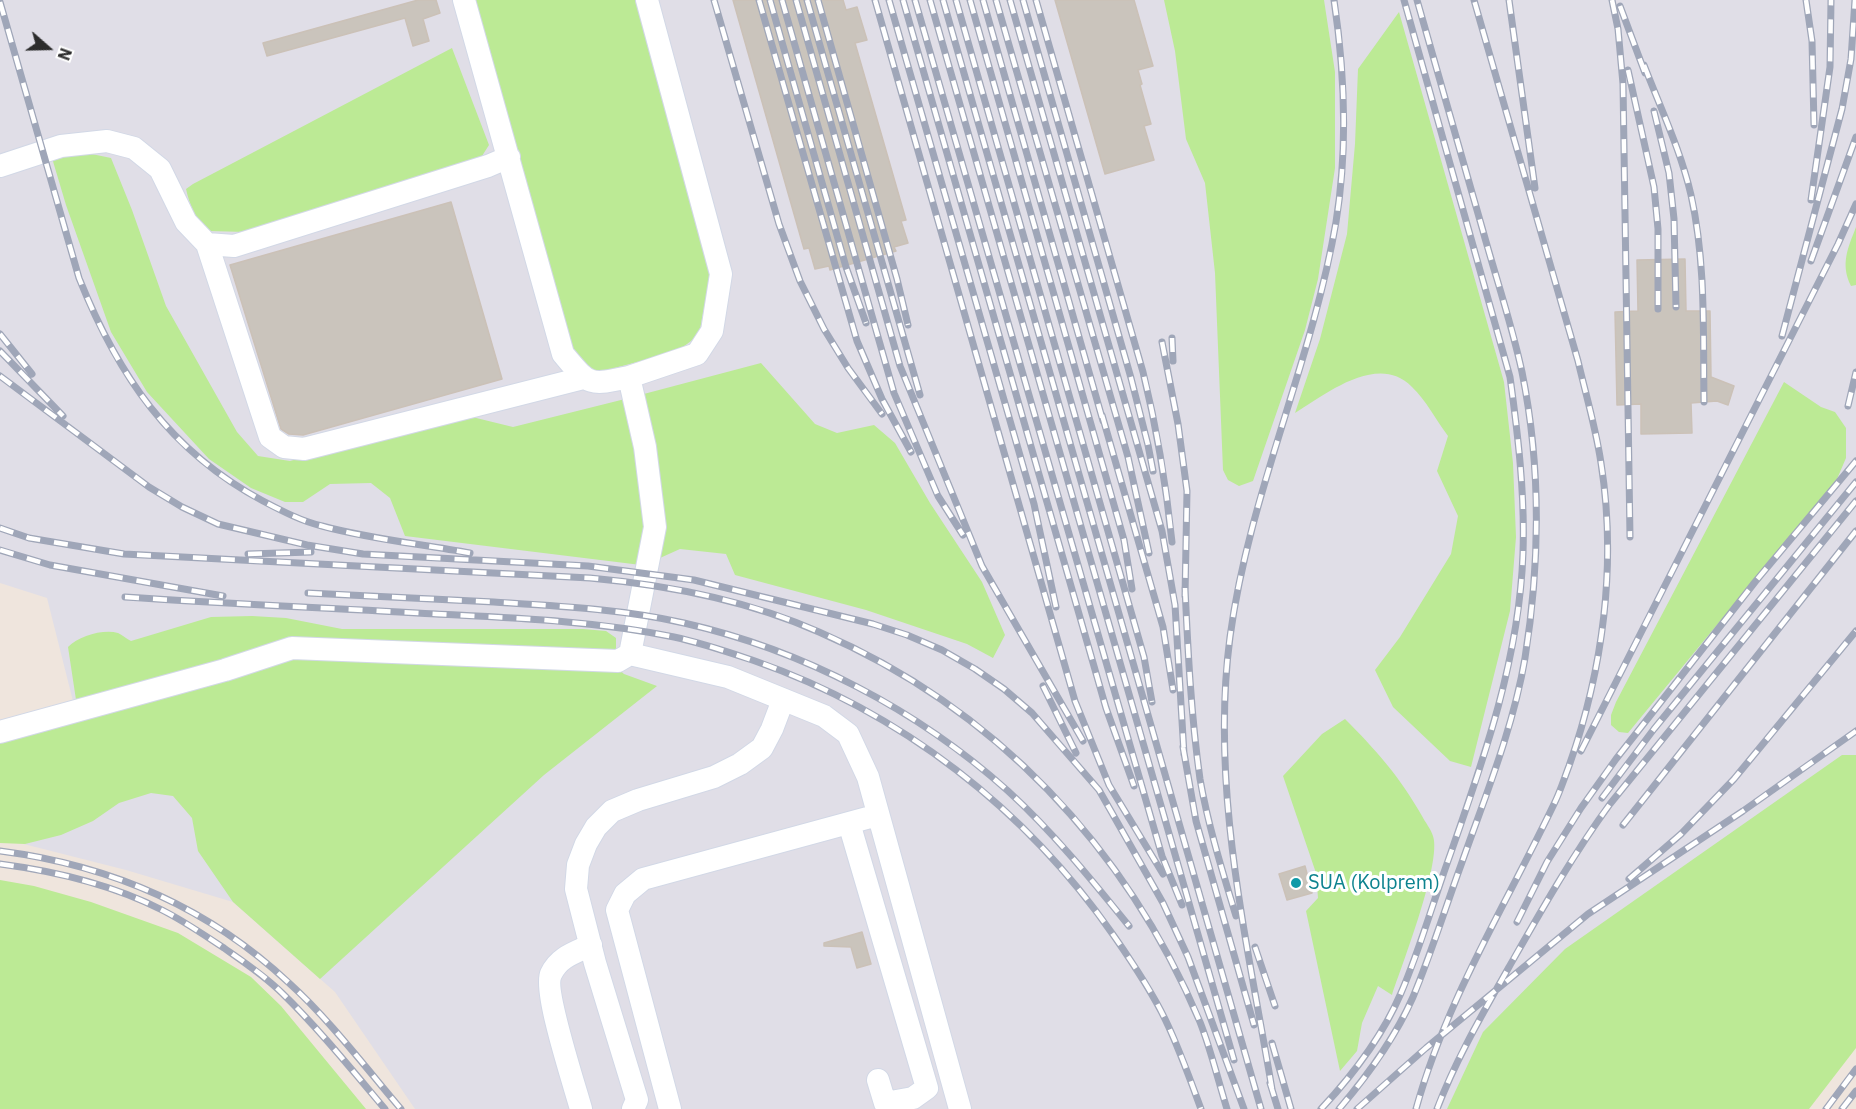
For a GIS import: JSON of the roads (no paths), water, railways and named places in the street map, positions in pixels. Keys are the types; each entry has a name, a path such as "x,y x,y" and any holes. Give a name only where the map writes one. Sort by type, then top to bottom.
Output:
{"lane":[{"path":"464,0 562,354 583,378"},
{"path":"0,166 61,146 107,141 134,147 160,169 186,222 207,244 270,437 284,447 304,449 583,378 601,383 629,377 698,354 712,331 721,274 647,0"},
{"path":"207,244 234,246 488,166 509,157"},
{"path":"629,377 645,447 655,527 630,654"},
{"path":"0,732 225,670 292,648 618,661 630,654 728,677 824,716 848,734 868,777 960,1109"},
{"path":"633,1109 637,1100 576,889 578,865 596,827 612,811 638,800 714,777 740,764 762,748 783,700"},
{"path":"670,1109 617,910 625,894 643,879 879,815"},
{"path":"849,824 927,1088 913,1098 885,1103 878,1080"},
{"path":"582,1109 552,1004 549,976 560,959 591,945"}],"railway":[{"path":"714,0 779,224 800,281 824,329 848,368 882,414"},
{"path":"759,0 857,341 882,399 911,452"},
{"path":"770,0 846,267 866,323"},
{"path":"782,0 894,393 938,496 963,535"},
{"path":"796,0 900,366 982,566 1083,741"},
{"path":"807,0 920,395"},
{"path":"818,0 908,325"},
{"path":"875,0 1075,701 1109,785 1163,874"},
{"path":"889,0 1034,504 1056,607"},
{"path":"903,0 1106,708 1134,786"},
{"path":"915,0 1162,856 1182,905"},
{"path":"930,0 1234,1060"},
{"path":"943,0 1261,1109"},
{"path":"956,0 1144,657 1152,702"},
{"path":"970,0 1124,540 1132,589"},
{"path":"983,0 1103,421"},
{"path":"996,0 1128,457 1149,553"},
{"path":"1010,0 1162,531 1175,605 1184,754"},
{"path":"1023,0 1131,378 1153,471"},
{"path":"1036,0 1143,372 1153,414 1172,542"},
{"path":"1272,1089 1234,864 1228,807 1225,694 1230,637 1251,532 1312,326 1336,222 1344,139 1344,111 1341,56 1334,0"},
{"path":"1321,1109 1344,1083 1376,1039 1394,1009 1407,979 1483,759 1505,678 1520,595 1523,553 1522,487 1510,377 1404,0"},
{"path":"1339,1109 1389,1041 1406,1012 1426,964 1498,763 1513,711 1525,658 1534,587 1536,515 1533,443 1522,372 1509,319 1417,0"},
{"path":"1416,1109 1443,1030 1460,991 1536,842 1569,766 1591,692 1604,616 1607,578 1606,501 1594,425 1578,361 1474,0"},
{"path":"1509,0 1535,188"},
{"path":"1612,0 1618,29 1623,84 1630,537"},
{"path":"1806,0 1812,41 1814,125"},
{"path":"1811,200 1830,67 1831,0"},
{"path":"1782,336 1842,109 1851,59 1855,0"},
{"path":"0,2 79,278 111,347 150,407 200,459 230,481 292,515 314,524 358,534 470,553"},
{"path":"1620,6 1645,73"},
{"path":"1644,65 1682,162 1696,220 1703,298 1704,402"},
{"path":"1628,70 1654,187 1658,229 1658,309"},
{"path":"1654,111 1669,173 1674,219 1676,307"},
{"path":"1811,261 1856,137"},
{"path":"1581,751 1838,244 1856,204"},
{"path":"0,334 32,374"},
{"path":"1172,338 1173,361"},
{"path":"1162,342 1178,424 1187,491 1185,596"},
{"path":"0,351 63,416"},
{"path":"1848,406 1856,372"},
{"path":"0,376 149,487 182,507 218,524 307,545 363,554 588,566 694,580 873,624 942,650 975,669 1004,689 1032,713 1099,790 1163,903 1188,957 1244,1109"},
{"path":"1102,415 1163,627 1173,690"},
{"path":"1517,922 1547,862 1581,808 1616,759 1755,582 1856,461"},
{"path":"1602,798 1654,729 1856,482"},
{"path":"1437,1109 1461,1054 1489,1002 1557,884 1596,824 1856,501"},
{"path":"0,528 29,538 124,554 619,581 678,590 735,603 764,611 819,632 883,663 942,700 997,743 1048,790 1093,842 1134,898 1170,958 1200,1022 1227,1109"},
{"path":"1623,825 1856,531"},
{"path":"0,550 50,565 223,596"},
{"path":"248,554 311,552"},
{"path":"1185,588 1192,707 1200,779 1211,830 1236,916"},
{"path":"308,593 494,602 614,611 684,623 772,649 857,687 897,709 936,734 973,762 1041,823 1129,926"},
{"path":"125,597 526,619 615,627 705,645 809,682 910,737 956,770 1000,807 1041,847 1079,890 1114,936 1160,1008 1201,1109"},
{"path":"1629,879 1681,834 1734,779 1856,631"},
{"path":"1043,686 1076,753"},
{"path":"1357,1109 1426,1048 1588,914 1743,811 1856,731"},
{"path":"1183,747 1196,821 1254,1025"},
{"path":"0,851 80,867 118,879 155,894 225,932 258,956 304,997 401,1109"},
{"path":"0,864 62,875 103,886 143,901 194,928 247,964 275,987 322,1035 385,1109"},
{"path":"1255,947 1275,1006"},
{"path":"1272,1043 1291,1109"},
{"path":"1826,1109 1856,1069"},
{"path":"1270,1083 1278,1109"},
{"path":"1842,1109 1856,1091"}],"place":[{"name":"SUA (Kolprem)","path":"1296,883"}]}
